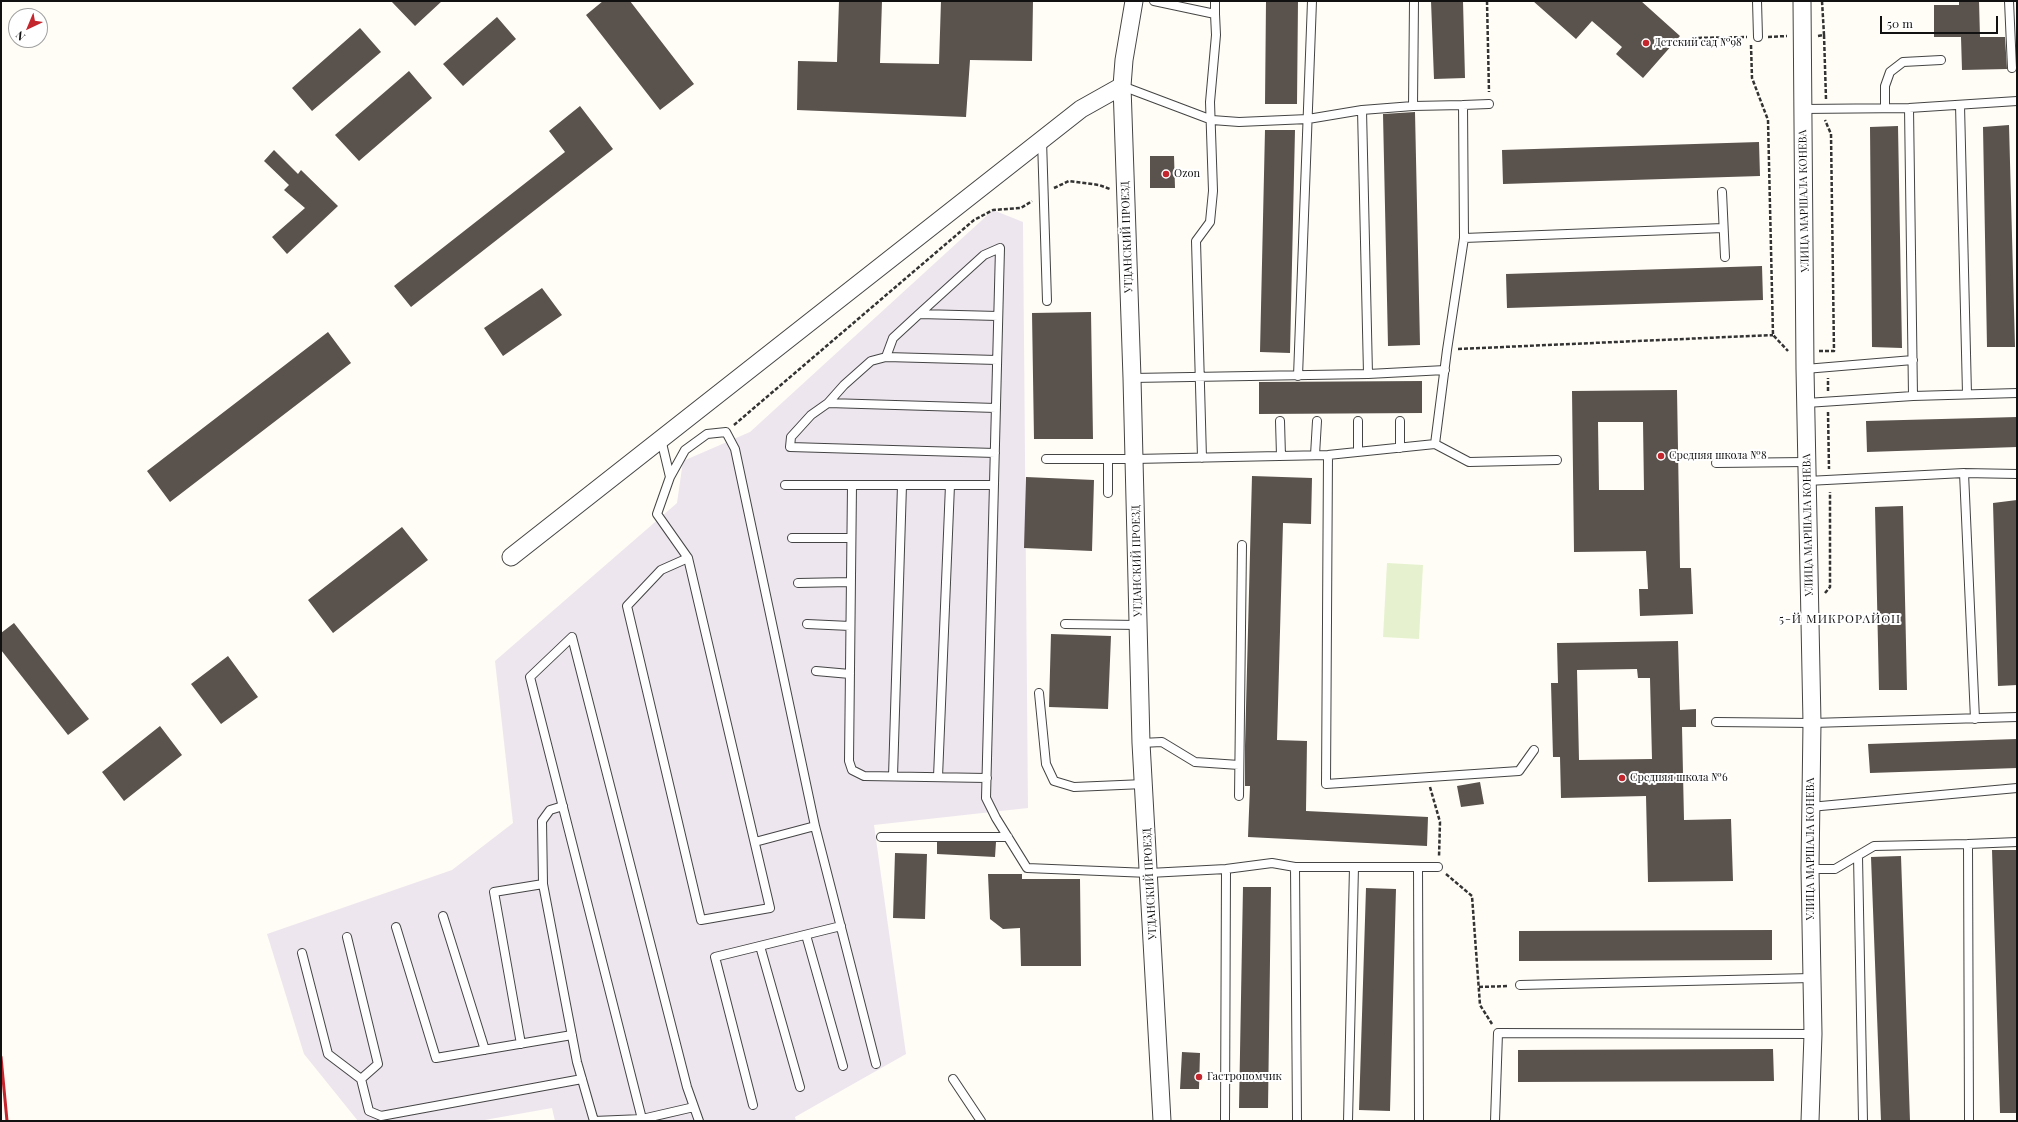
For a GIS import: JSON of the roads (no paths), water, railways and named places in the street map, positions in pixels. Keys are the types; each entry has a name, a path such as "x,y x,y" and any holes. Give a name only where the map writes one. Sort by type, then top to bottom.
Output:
{"street":[{"name":"УГДАНСКИЙ ПРОЕЗД","path":"1134,1 1124,60 1122,86 1132,378 1141,743 1162,1121"},
{"name":"УЛИЦА МАРШАЛА КОНЕВА","path":"1802,1 1806,462 1812,723 1810,869 1813,1034 1810,1121"},
{"path":"511,557 1042,139 1081,109 1122,86"}],"lane":[{"path":"1154,1 1215,14"},
{"path":"1202,458 1196,241 1210,222 1213,191 1212,120 1210,102 1216,35 1214,1"},
{"path":"1298,376 1312,1"},
{"path":"1413,106 1414,1"},
{"path":"1754,37 1756,1"},
{"path":"2009,1 2012,68"},
{"path":"1885,108 1885,86 1890,72 1903,62 1941,60"},
{"path":"1122,86 1212,120 1239,122 1308,119 1362,110 1413,106 1489,104"},
{"path":"1802,109 1909,108 2017,101"},
{"path":"1435,444 1447,350 1464,238 1463,105"},
{"path":"1960,105 1967,394"},
{"path":"1909,108 1913,396"},
{"path":"1362,110 1368,374"},
{"path":"1042,139 1047,302"},
{"path":"1722,192 1725,257"},
{"path":"1464,238 1723,228"},
{"path":"886,357 893,338 984,255 1000,248 986,798 1027,868 1149,873 1226,869 1272,864 1295,867 1438,867"},
{"path":"919,314 998,316"},
{"path":"995,453 790,447 791,437 810,415 828,404 844,385 871,361 886,357 997,360"},
{"path":"1805,369 1913,360"},
{"path":"1132,378 1298,376 1445,370"},
{"path":"1806,403 1913,396 2017,392"},
{"path":"828,404 996,408"},
{"path":"1280,421 1281,456"},
{"path":"1315,455 1317,421"},
{"path":"1358,421 1358,452"},
{"path":"1400,421 1400,448"},
{"path":"688,558 661,570 627,606 701,920 770,908 688,558 657,514 670,477 685,450 707,434 726,432 735,449 815,826 876,1064"},
{"path":"661,439 670,477"},
{"path":"1046,459 1134,460 1328,455 1435,444 1469,462 1557,460"},
{"path":"1328,455 1326,784 1519,771 1534,750"},
{"path":"1108,460 1108,493"},
{"path":"1716,463 1806,462"},
{"path":"1964,473 1975,719"},
{"path":"1807,481 1964,473 2017,474"},
{"path":"785,485 994,485"},
{"path":"852,485 849,761 852,770 864,776 987,778"},
{"path":"893,776 902,485"},
{"path":"938,777 950,485"},
{"path":"792,538 851,538"},
{"path":"1239,796 1242,544"},
{"path":"798,583 851,582"},
{"path":"807,624 850,626"},
{"path":"1065,624 1138,625"},
{"path":"642,1119 530,677 572,637 687,1088 699,1121"},
{"path":"816,671 850,674"},
{"path":"1039,693 1046,764 1054,781 1074,787 1144,784"},
{"path":"1716,722 1812,723 2017,717"},
{"path":"1141,743 1162,742 1195,762 1239,765"},
{"path":"1810,807 2017,788"},
{"path":"563,806 550,810 542,821 543,884 572,1036 582,1080 594,1121 642,1119 694,1107"},
{"path":"755,842 815,826"},
{"path":"881,836 1008,837"},
{"path":"1810,869 1835,869 1874,846 2017,842"},
{"path":"1968,844 1969,1121"},
{"path":"1858,856 1863,1121"},
{"path":"1295,867 1297,1121"},
{"path":"1348,1121 1354,867"},
{"path":"1418,867 1419,1121"},
{"path":"1225,1121 1226,869"},
{"path":"521,1044 494,892 543,884"},
{"path":"443,916 485,1050"},
{"path":"753,1105 715,957 841,926"},
{"path":"396,927 436,1058 572,1036"},
{"path":"806,935 843,1066"},
{"path":"348,937 378,1064 361,1079"},
{"path":"760,946 800,1087"},
{"path":"302,953 328,1054 361,1079 369,1111 382,1116 582,1080"},
{"path":"1520,985 1811,978"},
{"path":"1495,1121 1498,1033 1813,1034"},
{"path":"953,1079 982,1121"}],"railway":[{"path":"1,1057 7,1121"}],"place":[{"name":"Детский сад №98","path":"1646,43"},
{"name":"Ozon","path":"1166,174"},
{"name":"Средняя школа №8","path":"1661,456"},
{"name":"Средняя школа №6","path":"1622,778"},
{"name":"Гастрономчик","path":"1199,1077"}],"district":[{"name":"5-Й МИКРОРАЙОН","path":"1840,619"}]}
